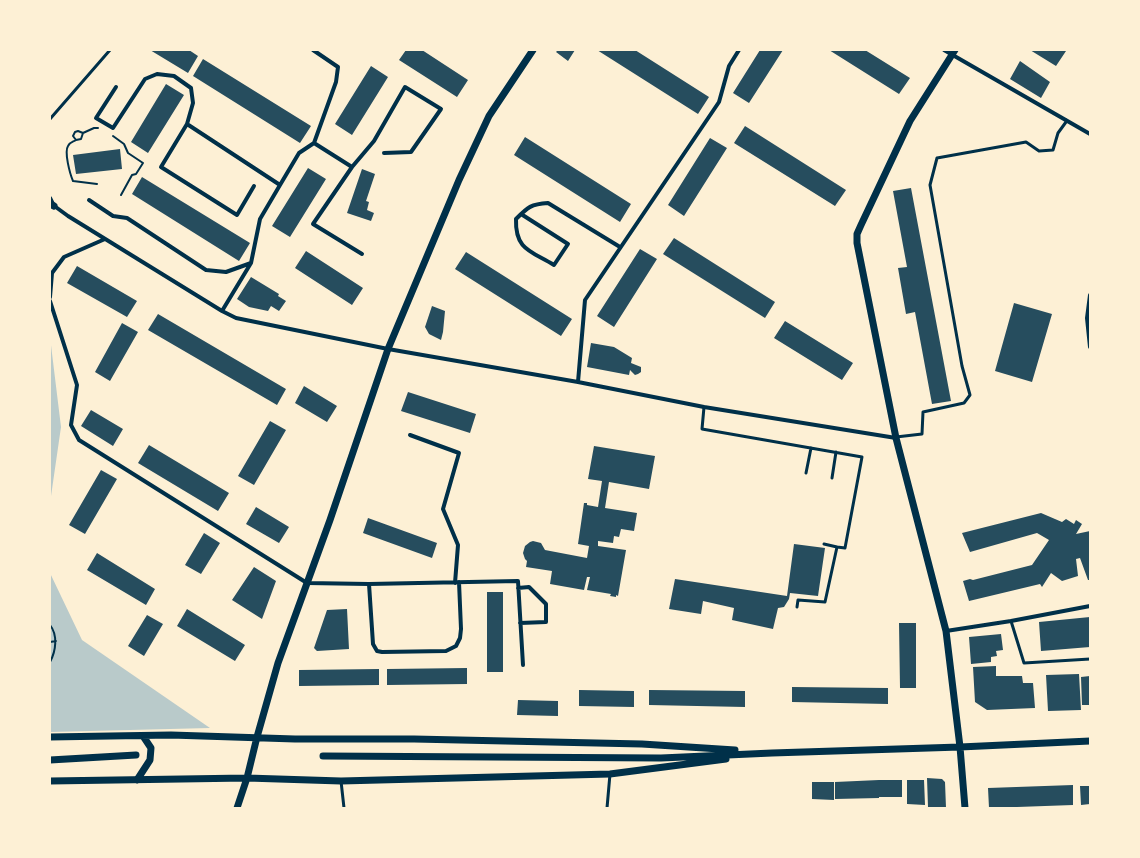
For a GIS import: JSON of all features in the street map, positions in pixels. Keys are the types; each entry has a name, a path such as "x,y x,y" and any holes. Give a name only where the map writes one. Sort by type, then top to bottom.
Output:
{"street":[{"path":"222,312 251,263 260,219 299,153 314,143 336,82 338,67 313,50"},
{"path":"237,808 247,778 278,663 330,520 388,349 459,180 489,116 533,50"},
{"path":"578,382 585,300 719,102 729,66 739,50"},
{"path":"944,50 954,53 1090,134"},
{"path":"954,53 904,132 857,234 858,254 896,438 946,631 960,747 965,808"},
{"path":"116,87 96,118 114,128 145,79 157,74 174,76 191,88 193,103 187,124 162,167 237,215 254,186"},
{"path":"362,254 313,224 352,167 374,141 405,87 441,109 411,152 384,153"},
{"path":"187,124 280,185"},
{"path":"314,143 352,167"},
{"path":"50,198 51,204 105,239 222,312 236,318 388,349 578,382 704,407 896,438"},
{"path":"89,200 113,216 127,218 206,270 226,272 251,263"},
{"path":"521,214 568,244 554,266 531,252 520,242 516,230 516,219 521,214 527,208 536,204 548,203 620,247"},
{"path":"50,297 52,273 64,257 105,239"},
{"path":"1090,295 1087,318 1090,347"},
{"path":"50,301 77,385 71,425 79,440 306,583 369,584 518,581 523,665"},
{"path":"369,584 373,644 377,651 446,651 456,646 460,638 461,629 457,583 458,544 443,509 459,452 410,435"},
{"path":"518,588 529,587 546,604 546,622 520,623"},
{"path":"946,631 1012,621 1090,606"},
{"path":"137,780 150,760 151,748 144,736"},
{"path":"50,737 144,736 295,739 414,739 642,744 772,753"},
{"path":"323,756 661,758 1090,741"},
{"path":"50,781 247,778 341,781 610,774 772,753"},
{"path":"50,760 136,755"}],"lane":[{"path":"50,119 110,50"},
{"path":"896,438 922,434 923,412 964,403 970,395 962,366 930,185 937,158 1026,142 1039,151 1053,150 1058,133 1066,120"},
{"path":"704,407 702,429 862,457 845,548 824,544"},
{"path":"806,473 811,448"},
{"path":"832,478 836,452"},
{"path":"798,607 798,600 824,602 837,547"},
{"path":"1012,621 1024,663 1090,659"},
{"path":"607,808 610,774"},
{"path":"341,781 344,808"}],"path":[{"path":"76,140 73,136 75,132 78,131 83,133 94,128 114,128 111,134 124,144 128,153 143,163 136,174 132,175 121,195"},
{"path":"83,133 81,140 76,140 70,143 67,147 66,153 73,181 97,184"},
{"path":"50,625 56,641 53,657 50,662"},
{"path":"50,642 56,641"}],"shaded area":[{"path":"50,337 61,427 50,503"},
{"path":"50,573 82,640 210,728 50,732"}],"building":[{"path":"150,50 189,50 198,56 188,73"},
{"path":"406,50 422,50 468,80 457,97 399,60"},
{"path":"558,50 575,50 568,61 556,52"},
{"path":"597,50 635,50 709,97 698,114"},
{"path":"760,50 783,50 749,103 733,93"},
{"path":"829,50 865,50 910,78 899,94"},
{"path":"1030,50 1065,50 1066,51 1056,66"},
{"path":"203,59 311,126 300,143 193,76"},
{"path":"1020,61 1050,82 1041,98 1010,79"},
{"path":"371,66 388,77 352,135 335,124"},
{"path":"166,84 184,95 148,153 131,142"},
{"path":"745,126 846,190 835,206 734,143"},
{"path":"525,137 631,204 620,222 514,155"},
{"path":"710,138 727,148 684,216 668,205"},
{"path":"120,149 122,169 76,174 73,155"},
{"path":"308,168 326,179 290,237 272,226"},
{"path":"362,169 375,174 366,201 369,202 367,210 374,213 371,221 347,213"},
{"path":"142,177 250,243 239,261 132,194"},
{"path":"911,188 951,401 932,404 915,312 906,314 898,268 907,267 893,191"},
{"path":"674,238 775,302 765,318 663,254"},
{"path":"640,249 657,259 614,327 597,316"},
{"path":"306,251 363,288 352,305 295,268"},
{"path":"466,252 572,319 561,336 455,269"},
{"path":"77,266 137,301 127,317 67,283"},
{"path":"251,277 279,294 278,296 286,301 279,311 271,306 268,311 249,307 237,299"},
{"path":"1014,303 1052,314 1032,382 995,371"},
{"path":"432,306 445,311 441,340 429,334 425,327"},
{"path":"158,314 286,389 277,405 148,330"},
{"path":"785,321 853,363 842,380 774,338"},
{"path":"122,323 138,332 110,381 95,372"},
{"path":"591,343 614,347 632,358 631,363 641,367 641,372 635,375 630,370 629,375 587,367"},
{"path":"304,386 337,406 327,422 295,403"},
{"path":"408,392 476,414 470,433 401,411"},
{"path":"91,410 123,429 113,446 81,426"},
{"path":"270,421 286,430 254,485 238,476"},
{"path":"149,445 229,493 218,511 138,463"},
{"path":"594,446 655,456 649,489 609,482 605,508 637,513 634,531 621,529 619,537 614,536 613,543 598,541 598,546 626,550 618,596 616,595 616,597 610,596 611,594 587,590 590,577 587,577 584,590 550,584 552,571 526,567 527,561 523,553 525,546 533,541 541,543 545,550 587,558 589,546 578,544 584,503 598,507 602,481 588,479"},
{"path":"101,470 117,479 85,534 69,525"},
{"path":"256,507 289,527 279,543 246,524"},
{"path":"1041,513 1062,522 1066,519 1074,524 1076,520 1082,524 1076,534 1090,531 1090,580 1088,580 1080,558 1076,559 1078,576 1062,581 1051,573 1042,587 1040,584 969,601 963,581 970,579 973,580 1032,565 1049,540 1037,533 970,552 962,533"},
{"path":"368,518 437,543 432,558 363,533"},
{"path":"204,533 220,543 201,574 185,565"},
{"path":"794,544 825,548 818,596 790,593 789,599 784,607 778,608 773,629 732,620 734,608 703,601 701,614 669,609 675,579 787,596"},
{"path":"97,553 155,589 146,605 87,570"},
{"path":"254,567 276,581 262,619 232,600"},
{"path":"487,592 503,592 503,672 487,672"},
{"path":"187,609 245,645 235,661 177,626"},
{"path":"347,609 349,649 317,651 314,648 327,610"},
{"path":"147,615 163,624 144,656 128,646"},
{"path":"1090,617 1090,647 1041,651 1039,622"},
{"path":"899,623 916,623 916,688 900,688"},
{"path":"1001,634 1003,650 996,651 997,656 991,657 991,662 971,664 969,637"},
{"path":"996,666 996,676 1022,676 1023,683 1033,683 1035,708 987,710 975,702 973,667"},
{"path":"467,668 467,684 387,685 387,669"},
{"path":"379,669 379,685 299,686 299,670"},
{"path":"1079,674 1081,710 1048,711 1046,675"},
{"path":"1090,676 1090,705 1082,705 1081,677"},
{"path":"792,687 888,688 888,704 792,702"},
{"path":"579,690 634,691 634,707 579,706"},
{"path":"649,690 745,691 745,707 649,705"},
{"path":"518,700 558,701 558,716 517,715"},
{"path":"927,778 942,779 945,782 946,808 928,807"},
{"path":"902,780 902,797 835,799 835,782"},
{"path":"907,780 924,780 925,805 907,804"},
{"path":"812,782 834,782 834,800 812,799"},
{"path":"1073,785 1073,805 989,808 988,788"},
{"path":"1080,786 1090,786 1090,804 1081,805"}]}
